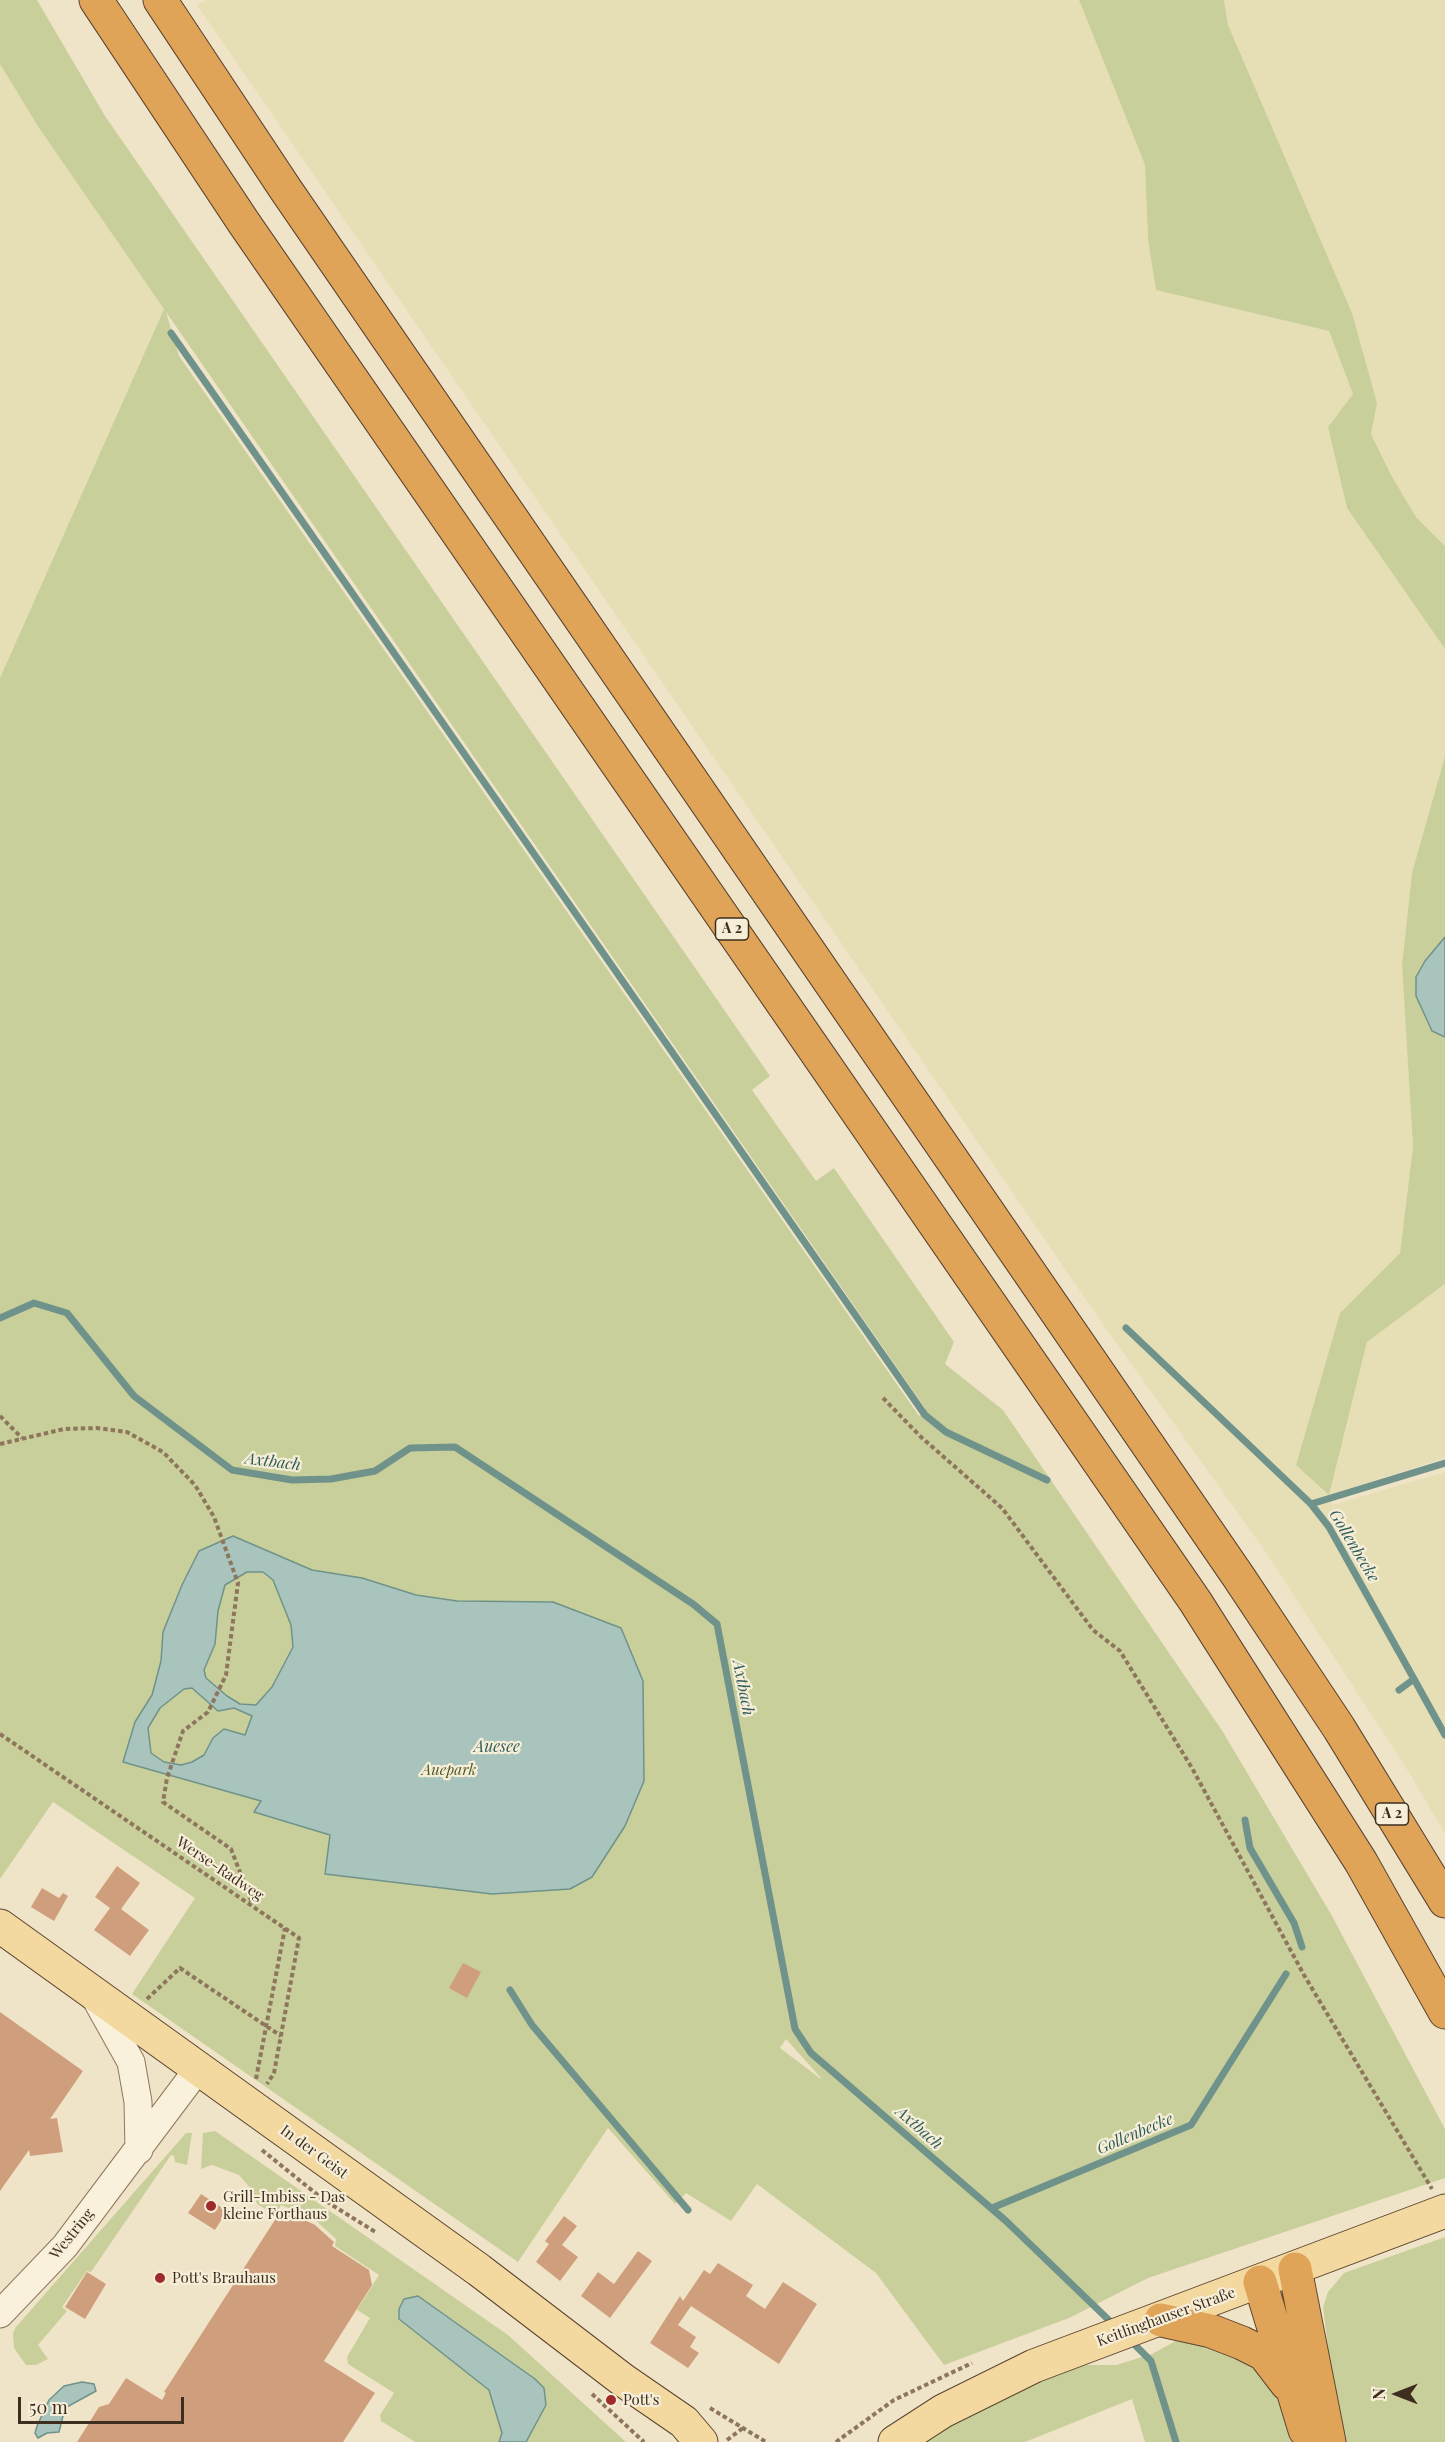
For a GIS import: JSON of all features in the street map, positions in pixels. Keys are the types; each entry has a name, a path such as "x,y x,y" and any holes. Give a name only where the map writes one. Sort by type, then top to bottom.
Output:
{"highway":[{"name":"A 2","path":"96,0 258,242 1196,1600 1361,1862 1445,2012"},
{"name":"A 2","path":"160,0 286,190 1238,1576 1339,1728 1445,1900"},
{"path":"1295,2269 1329,2442"},
{"path":"1260,2282 1296,2395 1308,2442"},
{"path":"1151,2324 1211,2331 1264,2354 1296,2395"}],"main road":[{"name":"In der Geist","path":"0,1926 479,2270 655,2403 684,2422 701,2442"},
{"name":"Keitlinghauser Straße","path":"895,2442 943,2411 1024,2371 1295,2269 1440,2202"},
{"name":"In der Geist","path":"655,2403 679,2442"}],"street":[{"path":"91,1991 130,2062 138,2102 139,2150"},
{"name":"Westring","path":"0,2314 65,2246 198,2069"}],"path":[{"path":"883,1398 921,1437 1002,1508 1093,1630 1120,1651 1192,1768 1304,1975 1440,2202"},
{"path":"0,1416 22,1438"},
{"path":"0,1444 64,1429 97,1428 127,1432 163,1452 195,1485 214,1517 238,1583 226,1675 208,1712 183,1731 167,1778 163,1802 231,1849 252,1904"},
{"name":"Werse-Radweg","path":"0,1734 299,1938 274,2073 265,2087 256,2080"},
{"path":"247,2073 256,2080 268,2028 285,1928"},
{"path":"156,2005 147,1998 180,1968 281,2036"},
{"path":"725,2442 743,2428 766,2442"}],"shaded area":[{"path":"206,0 1079,0 1145,165 1148,240 1156,290 1329,331 1353,394 1328,427 1347,508 1445,649 1445,756 1412,873 1402,965 1413,1147 1400,1253 1340,1313 1296,1465 1329,1494 1367,1342 1445,1284 1445,1458 1329,1495 1333,1505 1445,1472 1445,1834 1410,1774 1265,1551 1102,1323 197,5"},
{"path":"1224,0 1445,0 1445,546 1416,517 1391,475 1371,434 1377,403 1352,313 1228,25"},
{"path":"0,64 39,128 164,309 0,678"}],"green space":[{"name":"Auepark","path":"0,0 37,0 105,116 770,1076 752,1090 816,1181 834,1168 954,1342 945,1364 1003,1410 1223,1732 1332,1916 1445,2129 1445,2178 1148,2278 1069,2318 944,2365 876,2273 757,2184 731,2221 686,2193 675,2204 608,2128 518,2262 132,1994 195,1898 53,1802 0,1879 0,678 164,309 39,128 0,64","holes":["166,312 925,1408 919,1416 179,356","786,2039 821,2078 821,2079 780,2048"]},
{"path":"1079,0 1224,0 1228,25 1352,313 1377,403 1371,434 1391,475 1416,517 1445,546 1445,649 1347,508 1328,427 1353,394 1329,331 1156,290 1148,240 1145,165"},
{"path":"1445,756 1445,937 1425,961 1416,996 1432,1031 1445,1037 1445,1284 1367,1342 1329,1495 1296,1465 1340,1313 1400,1253 1413,1147 1402,965 1412,873"},
{"path":"215,2131 508,2335 626,2442 526,2442 546,2405 410,2329 445,2353 489,2390 502,2433 499,2442 415,2442 381,2421 380,2415 394,2393 348,2364 347,2357 370,2318 357,2310 379,2275 335,2246 336,2239 312,2217 281,2205 275,2215 257,2204 252,2190 239,2175 212,2165 201,2169 203,2133"},
{"path":"186,2133 192,2133 187,2165 175,2162 174,2156 171,2155 91,2272 87,2271 62,2307 67,2311 38,2345 48,2359 36,2365 26,2365 14,2348 13,2333 16,2327"},
{"path":"1445,2237 1445,2442 1340,2442 1323,2307 1328,2292 1344,2273"},
{"path":"1179,2339 1253,2359 1284,2398 1299,2442 1145,2442 1132,2399 1025,2442 925,2442 1024,2388 1084,2365 1116,2365 1152,2354"}],"water":[{"path":"1445,937 1445,1037 1432,1031 1416,996 1416,977 1425,961"},
{"name":"Auesee","path":"233,1536 312,1570 362,1578 416,1595 457,1601 553,1602 621,1628 643,1681 644,1781 625,1826 592,1877 570,1889 492,1894 325,1874 330,1835 254,1812 261,1801 123,1762 135,1722 152,1695 161,1661 163,1632 199,1551","holes":["247,1572 263,1572 273,1580 291,1625 293,1647 272,1687 256,1705 240,1704 227,1696 206,1678 204,1670 215,1644 218,1611 225,1585","192,1688 218,1711 234,1708 252,1716 245,1735 224,1729 213,1738 204,1755 192,1762 181,1765 164,1762 151,1753 148,1728 160,1708 184,1689"]},
{"path":"418,2296 535,2379 544,2388 546,2405 526,2442 499,2442 502,2433 489,2390 399,2319 399,2309 404,2299"},
{"path":"82,2382 94,2384 96,2391 65,2408 59,2432 47,2433 38,2438 35,2433 37,2426 49,2400 64,2386"}],"building":[{"path":"117,1866 140,1883 121,1909 149,1930 130,1956 94,1930 110,1908 95,1897"},
{"path":"42,1888 59,1898 63,1893 68,1896 54,1921 31,1907"},
{"path":"463,1963 481,1972 467,1998 449,1988"},
{"path":"0,2012 83,2071 50,2119 57,2118 63,2152 30,2156 29,2150 0,2191"},
{"path":"201,2194 227,2211 215,2230 188,2213"},
{"path":"282,2209 315,2225 334,2242 332,2246 369,2270 372,2285 324,2361 375,2393 343,2442 77,2442 99,2407 109,2404 126,2378 162,2400 166,2393 164,2392"},
{"path":"564,2216 577,2226 562,2245 578,2257 560,2281 536,2262 549,2244 545,2241"},
{"path":"638,2251 652,2261 610,2318 581,2296 598,2272 614,2284"},
{"path":"718,2263 753,2285 746,2296 765,2309 783,2282 817,2304 779,2364 691,2306 678,2325 696,2337 690,2347 699,2353 688,2368 650,2343 680,2296 683,2301 704,2270 710,2274"},
{"path":"87,2272 106,2284 85,2319 65,2307"}],"waterway":[{"path":"171,333 925,1415 946,1432 1047,1480"},
{"name":"Axtbach","path":"0,1318 34,1303 67,1313 134,1396 232,1470 292,1480 331,1479 375,1471 410,1448 455,1447 693,1604 717,1624 795,2029 811,2053 1006,2221 1115,2326"},
{"path":"1126,1328 1311,1504 1329,1527 1414,1679 1399,1690"},
{"name":"Gollenbecke","path":"1311,1504 1445,1463"},
{"path":"1414,1679 1445,1735"},
{"name":"Gollenbecke","path":"1245,1820 1250,1848 1294,1923 1302,1947"},
{"name":"Gollenbecke","path":"992,2208 1191,2125 1286,1974"},
{"path":"510,1990 532,2025 688,2210"},
{"name":"Axtbach","path":"1130,2340 1151,2361 1176,2442"}],"place":[{"name":"Grill-Imbiss - Das kleine Forthaus","path":"211,2206"},
{"name":"Pott's Brauhaus","path":"160,2278"},
{"name":"Pott's","path":"611,2400"}]}
